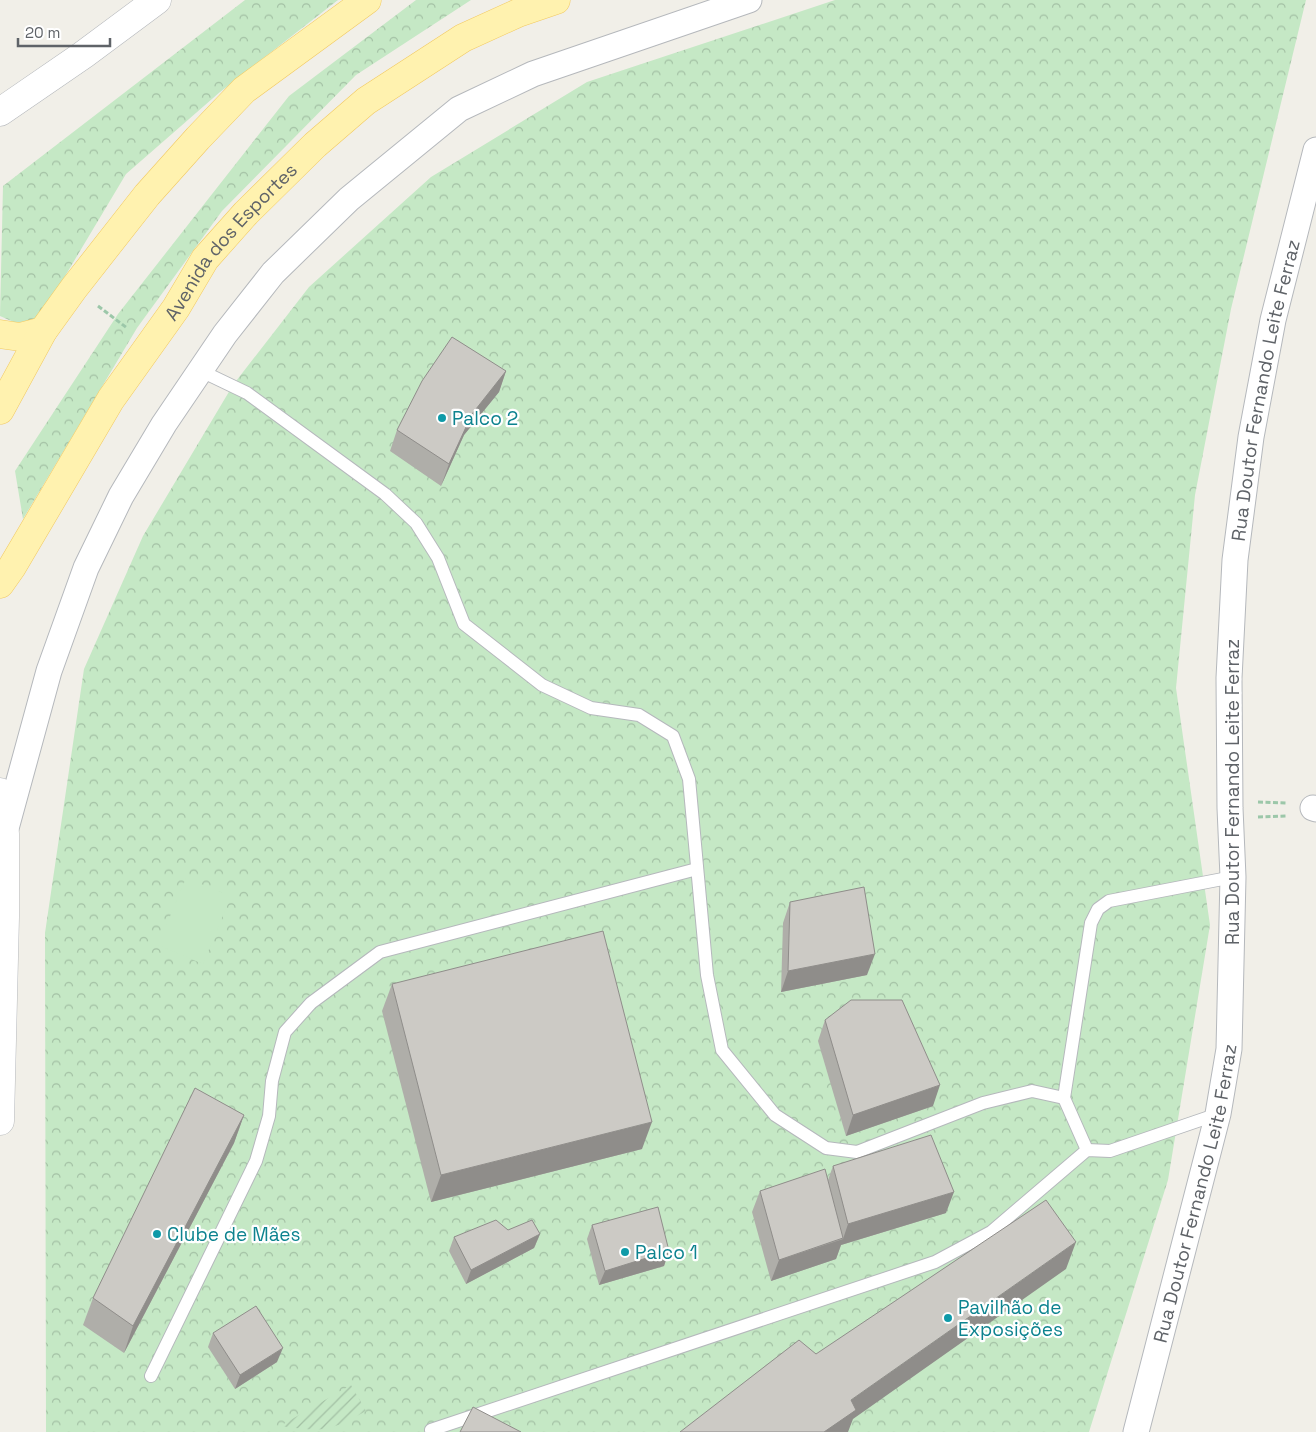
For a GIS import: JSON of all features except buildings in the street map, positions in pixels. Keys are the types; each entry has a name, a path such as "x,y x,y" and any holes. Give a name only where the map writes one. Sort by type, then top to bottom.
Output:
{"main road":[{"path":"0,410 43,332 74,288 147,195 244,90 367,0"},
{"name":"Avenida dos Esportes","path":"0,584 12,568 111,399 176,308 206,258 246,213 315,145 366,101 463,38 518,13 556,0"},
{"path":"0,334 20,337 43,332"}],"street":[{"path":"0,112 83,55 157,0"},
{"path":"5,834 49,670 86,568 121,496 164,424 225,334 273,274 349,199 459,109 533,74 748,0"},
{"name":"Rua Doutor Fernando Leite Ferraz","path":"1136,1432 1218,1114 1229,1049 1233,877 1230,811 1229,678 1235,570 1251,437 1273,320 1316,150"},
{"path":"0,792 5,834 0,1121"}],"lane":[{"path":"201,371 247,393 391,499 416,523 433,551 464,624 542,685 591,708 639,716 673,736 689,778 707,975 722,1050 775,1115 826,1148 857,1152 983,1103 1032,1091 1064,1098"},
{"path":"151,1376 256,1161 269,1116 272,1081 285,1032 311,1003 380,952 697,869"},
{"path":"1087,1150 1064,1098 1091,923 1098,909 1109,901 1233,877"},
{"path":"431,1430 935,1262 992,1232 1087,1150 1110,1151 1218,1114"}],"path":[{"path":"1230,811 1304,809"},
{"path":"1230,811 1304,809"}],"green space":[{"path":"245,0 338,0 220,92 126,174 40,318 16,323 0,316 3,186"},
{"path":"416,0 471,0 356,75 222,211 137,328 23,519 15,471 118,314 289,96"},
{"path":"835,0 1306,0 1231,309 1195,495 1176,688 1210,925 1168,1180 1089,1432 46,1432 45,933 84,669 143,536 233,385 309,287 431,177 587,82"},
{"path":"186,878 231,896 203,964 158,945"},
{"path":"351,1385 366,1411 343,1423 326,1429 280,1426"}],"place":[{"name":"Palco 2","path":"442,418"},
{"name":"Clube de Mães","path":"157,1234"},
{"name":"Palco 1","path":"625,1252"},
{"name":"Pavilhão de Exposições","path":"948,1318"}]}
